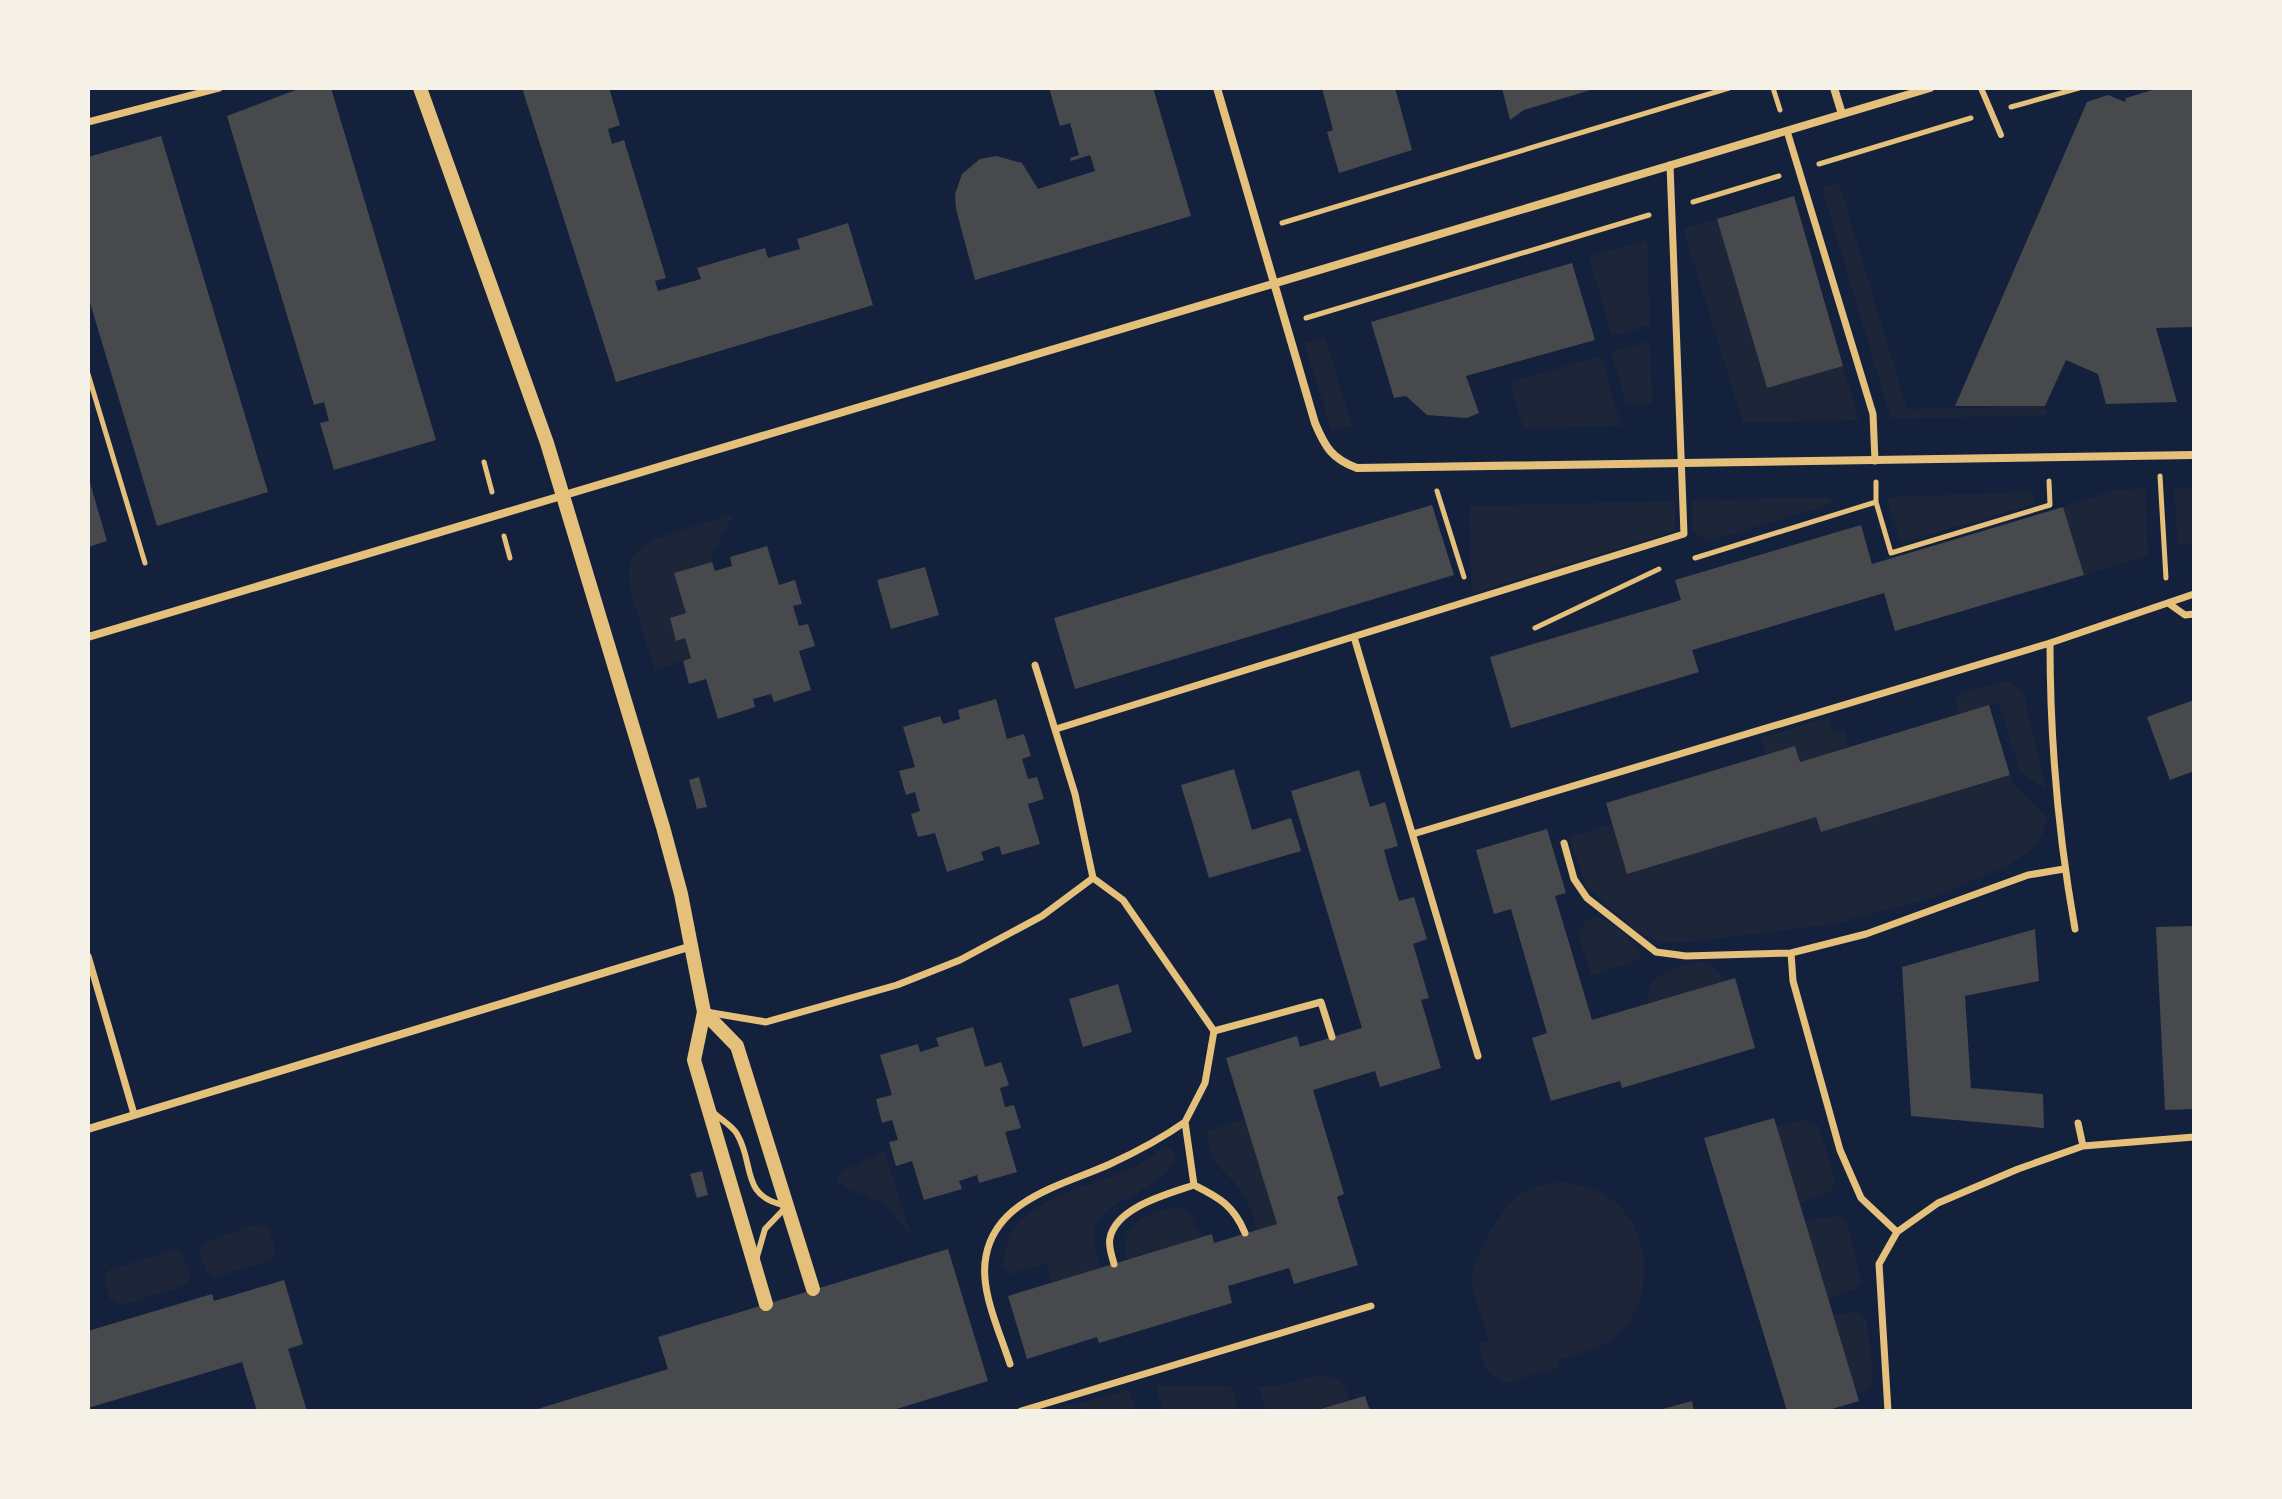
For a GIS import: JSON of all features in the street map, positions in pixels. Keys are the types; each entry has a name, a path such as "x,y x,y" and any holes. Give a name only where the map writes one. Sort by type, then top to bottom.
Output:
{"street":[{"path":"88,122 219,88"},
{"path":"420,88 563,494 663,827 692,946 704,1012 694,1060 766,1304"},
{"path":"1217,88 1315,423 1325,446 1338,461 1357,468 2194,455"},
{"path":"1834,88 1842,114"},
{"path":"88,637 1930,88"},
{"path":"1787,131 1873,414 1875,461"},
{"path":"1056,729 1684,534 1670,165"},
{"path":"1413,834 2050,643 2194,594"},
{"path":"2168,603 2185,615 2194,614"},
{"path":"1354,637 1478,1056"},
{"path":"2050,643 2050,705 2064,869 2075,929"},
{"path":"1010,1364 986,1285 985,1257 995,1231 1023,1202 1159,1140 1185,1122 1205,1083 1214,1031 1123,900 1093,878 1056,729 1035,665"},
{"path":"1564,843 1574,879 1587,898 1656,952 1686,956 1791,953 1866,934 2028,875 2064,869"},
{"path":"704,1012 766,1022 897,985 960,960 1042,916 1093,878"},
{"path":"88,1129 692,946"},
{"path":"1791,953 1793,981 1840,1150 1861,1198 1897,1232"},
{"path":"88,956 134,1114"},
{"path":"1214,1031 1321,1002 1332,1037"},
{"path":"704,1012 737,1046 813,1289"},
{"path":"1185,1122 1194,1185"},
{"path":"2078,1123 2083,1146"},
{"path":"1888,1411 1879,1264 1897,1232 1938,1203 2083,1146 2194,1137"},
{"path":"1114,1264 1109,1240 1118,1220 1155,1199 1194,1185 1224,1200 1237,1213 1245,1233"},
{"path":"1021,1411 1371,1306"}],"lane":[{"path":"1981,88 1989,113 2001,135"},
{"path":"706,1107 737,1133 756,1192 771,1202 787,1206 765,1229 755,1267"}],"path":[{"path":"1274,225 1729,88"},
{"path":"88,374 145,563"},
{"path":"1875,461 1876,502 1891,553 2050,505 2049,458"},
{"path":"2161,489 2164,551"},
{"path":"1693,558 1876,502"},
{"path":"1443,507 1471,600"},
{"path":"1535,628 1663,567"}],"shaded area":[{"path":"1839,183 1907,409 2045,406 2048,415 1891,419 1822,188"},
{"path":"1717,219 1767,388 1843,366 1859,420 1743,422 1683,229"},
{"path":"1647,240 1650,325 1612,336 1589,257"},
{"path":"1325,337 1352,426 1331,429 1304,343"},
{"path":"1650,341 1652,404 1626,403 1611,352"},
{"path":"1601,356 1621,426 1523,428 1510,382"},
{"path":"2194,487 2194,542 2178,546 2174,488"},
{"path":"2145,488 2148,555 2084,575 2063,507 2115,490"},
{"path":"2031,492 2034,504 1901,543 1888,501 1889,497"},
{"path":"1826,497 1833,500 1830,504 1708,542 1693,532 1691,501"},
{"path":"1676,501 1675,531 1472,593 1469,506"},
{"path":"734,514 711,557 712,562 674,573 686,613 670,618 676,640 685,638 691,658 655,670 633,598 629,576 632,560 642,548 661,537"},
{"path":"2010,682 2023,691 2046,789 2020,772 1999,703 1959,714 1954,696"},
{"path":"1829,717 1833,732 1844,729 1849,747 1800,762 1766,755 1761,738"},
{"path":"2010,775 2015,786 2046,816 2043,833 2032,849 2011,864 1935,897 1838,923 1699,941 1661,942 1638,932 1587,888 1569,837 1612,824 1627,873 1816,817 1822,832"},
{"path":"1595,917 1608,921 1622,931 1641,956 1636,961 1591,976 1579,937 1585,920"},
{"path":"1697,962 1710,964 1726,980 1648,1003 1648,993 1656,979 1670,970"},
{"path":"1245,1119 1277,1224 1257,1230 1241,1190 1217,1164 1207,1131"},
{"path":"1804,1120 1819,1126 1836,1183 1830,1191 1799,1204 1776,1127"},
{"path":"1164,1147 1170,1148 1175,1155 1170,1167 1150,1185 1114,1206 1096,1225 1094,1240 1101,1268 1052,1282 1047,1264 1009,1274 1003,1267 1009,1240 1023,1219 1043,1204 1143,1162"},
{"path":"884,1151 911,1235 885,1205 838,1183 837,1177 841,1172"},
{"path":"1566,1182 1603,1194 1615,1202 1631,1221 1638,1235 1644,1268 1640,1300 1624,1328 1610,1340 1558,1360 1560,1368 1502,1383 1485,1369 1478,1344 1489,1340 1476,1303 1473,1271 1496,1221 1512,1201 1536,1187"},
{"path":"1178,1206 1188,1211 1202,1237 1127,1260 1125,1247 1131,1228 1146,1216"},
{"path":"1836,1216 1844,1218 1848,1225 1861,1283 1855,1289 1828,1299 1805,1221"},
{"path":"259,1224 269,1228 275,1252 271,1260 216,1277 206,1271 199,1250 204,1242"},
{"path":"173,1250 183,1254 190,1277 184,1286 122,1305 110,1299 104,1280 109,1270"},
{"path":"1857,1312 1867,1320 1873,1378 1868,1389 1856,1393 1833,1315"},
{"path":"1322,1375 1341,1382 1350,1400 1314,1411 1266,1411 1258,1386 1282,1385"},
{"path":"1156,1385 1232,1387 1239,1411 1163,1411"},
{"path":"1129,1390 1136,1411 1059,1408"}],"building":[{"path":"301,88 331,88 436,440 334,470 320,423 329,421 324,402 314,405 227,116"},
{"path":"522,88 609,88 620,125 608,129 612,144 624,140 666,278 655,281 658,291 701,279 697,268 765,248 768,258 800,249 797,239 848,223 873,305 616,382"},
{"path":"1049,88 1153,88 1191,216 975,280 956,209 955,194 962,174 980,159 996,156 1022,163 1038,189 1095,171 1090,155 1071,161 1070,158 1079,155 1070,123 1060,126"},
{"path":"1322,88 1395,88 1412,150 1339,173 1327,132 1333,130"},
{"path":"1502,88 1594,89 1524,110 1510,120"},
{"path":"2159,88 2194,88 2194,327 2156,328 2177,402 2106,404 2098,374 2066,360 2045,406 1955,406 2087,102 2108,95 2125,102 2126,98"},
{"path":"161,136 268,492 157,526 88,296 88,157"},
{"path":"1794,196 1843,366 1767,388 1717,219"},
{"path":"1572,263 1595,340 1466,376 1479,413 1467,418 1427,415 1406,396 1394,398 1371,322"},
{"path":"88,476 107,541 88,547"},
{"path":"1432,505 1454,575 1075,689 1054,618"},
{"path":"2063,507 2084,575 1895,631 1884,593 1692,650 1699,672 1511,728 1490,657 1681,600 1675,580 1861,525 1872,564"},
{"path":"767,546 779,585 795,580 802,604 793,606 799,626 808,624 815,646 799,651 811,690 774,702 771,694 753,699 755,707 718,719 706,679 689,684 683,661 691,658 685,638 676,641 670,618 686,613 674,573 712,562 715,571 732,566 730,557"},
{"path":"925,567 939,615 891,629 877,580"},
{"path":"996,699 1007,739 1024,734 1031,756 1022,759 1028,779 1037,777 1044,799 1028,804 1040,844 1002,855 999,846 981,852 984,860 947,872 935,833 918,837 911,814 920,811 915,792 906,795 899,771 915,767 903,727 940,716 943,724 960,719 958,710"},
{"path":"2194,700 2194,771 2170,780 2147,717"},
{"path":"1989,705 2010,775 1821,832 1816,817 1627,874 1606,803 1795,746 1800,762"},
{"path":"1234,769 1252,830 1291,818 1301,851 1209,878 1181,785"},
{"path":"1359,770 1370,807 1385,802 1398,846 1384,850 1399,901 1414,897 1427,939 1413,944 1429,998 1421,1000 1441,1068 1380,1087 1375,1071 1313,1090 1344,1194 1337,1197 1358,1265 1294,1284 1289,1268 1228,1286 1232,1303 1099,1343 1097,1337 1027,1359 1008,1296 1212,1234 1214,1243 1277,1224 1226,1058 1297,1036 1300,1047 1362,1028 1291,791"},
{"path":"699,777 707,807 697,809 689,780"},
{"path":"1547,829 1566,893 1555,896 1592,1020 1735,978 1755,1048 1622,1088 1620,1081 1551,1101 1532,1038 1547,1033 1511,909 1494,914 1476,850"},
{"path":"2194,926 2194,1109 2165,1110 2156,927"},
{"path":"2035,929 2039,981 1965,996 1971,1088 2043,1094 2044,1128 1911,1116 1902,967"},
{"path":"1118,984 1132,1032 1083,1047 1069,999"},
{"path":"973,1027 985,1067 1001,1062 1009,1085 1000,1088 1005,1107 1014,1105 1021,1128 1005,1132 1017,1172 979,1183 977,1175 959,1181 962,1189 924,1200 912,1161 896,1166 889,1142 898,1140 892,1120 882,1123 876,1099 892,1095 880,1055 918,1044 920,1052 939,1046 936,1038"},
{"path":"1774,1118 1859,1401 1825,1411 1787,1411 1704,1138"},
{"path":"702,1171 708,1195 697,1198 690,1174"},
{"path":"948,1249 988,1381 890,1411 531,1411 668,1369 658,1337"},
{"path":"284,1280 303,1344 288,1349 307,1411 257,1411 242,1362 88,1408 88,1331 212,1294 214,1301"},
{"path":"1365,1396 1370,1411 1317,1411 1317,1410"},
{"path":"1692,1401 1694,1411 1659,1411 1659,1410"}]}
